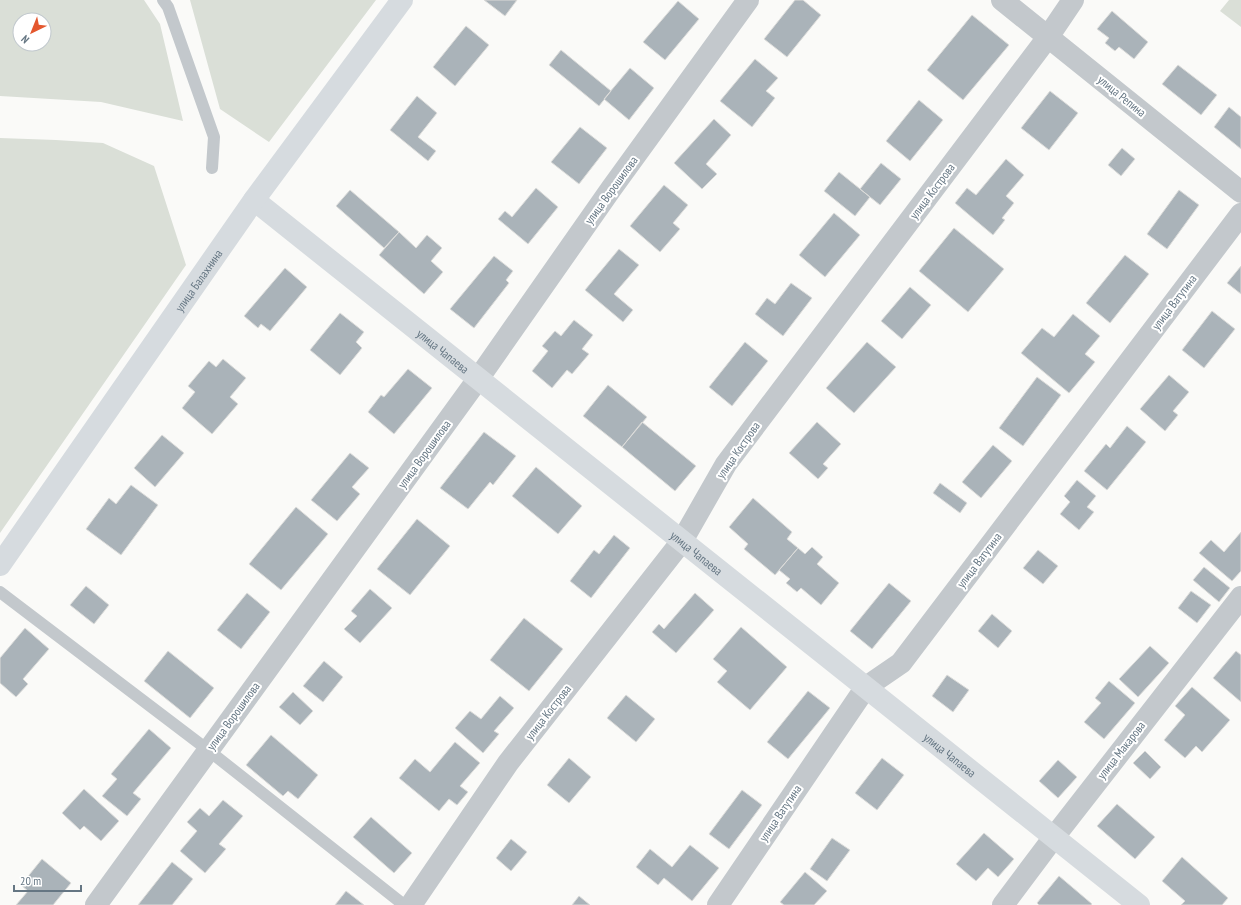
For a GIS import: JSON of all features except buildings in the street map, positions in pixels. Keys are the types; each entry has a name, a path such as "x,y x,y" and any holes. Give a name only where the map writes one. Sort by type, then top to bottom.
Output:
{"street":[{"name":"улица Балахнина","path":"0,565 254,200 402,0"},
{"name":"улица Ворошилова","path":"96,905 478,378 611,189 748,0"},
{"name":"улица Репина","path":"1002,0 1241,192"},
{"name":"улица Кострова","path":"411,905 508,763 682,541 726,464 1048,37 1073,0"},
{"name":"улица Чапаева","path":"254,200 1139,905"},
{"name":"улица Ватутина","path":"718,905 866,687 901,663 1241,214"},
{"name":"улица Макарова","path":"1003,905 1054,837 1241,597"}],"lane":[{"path":"168,2 214,138 212,168"},
{"path":"0,592 208,750 404,905"}],"shaded area":[{"path":"0,0 144,0 160,24 183,121 101,102 0,96"},
{"path":"190,0 376,0 269,142 220,109"},
{"path":"1229,0 1241,0 1241,27 1220,11"},
{"path":"0,138 103,143 154,166 186,265 0,533"}]}
